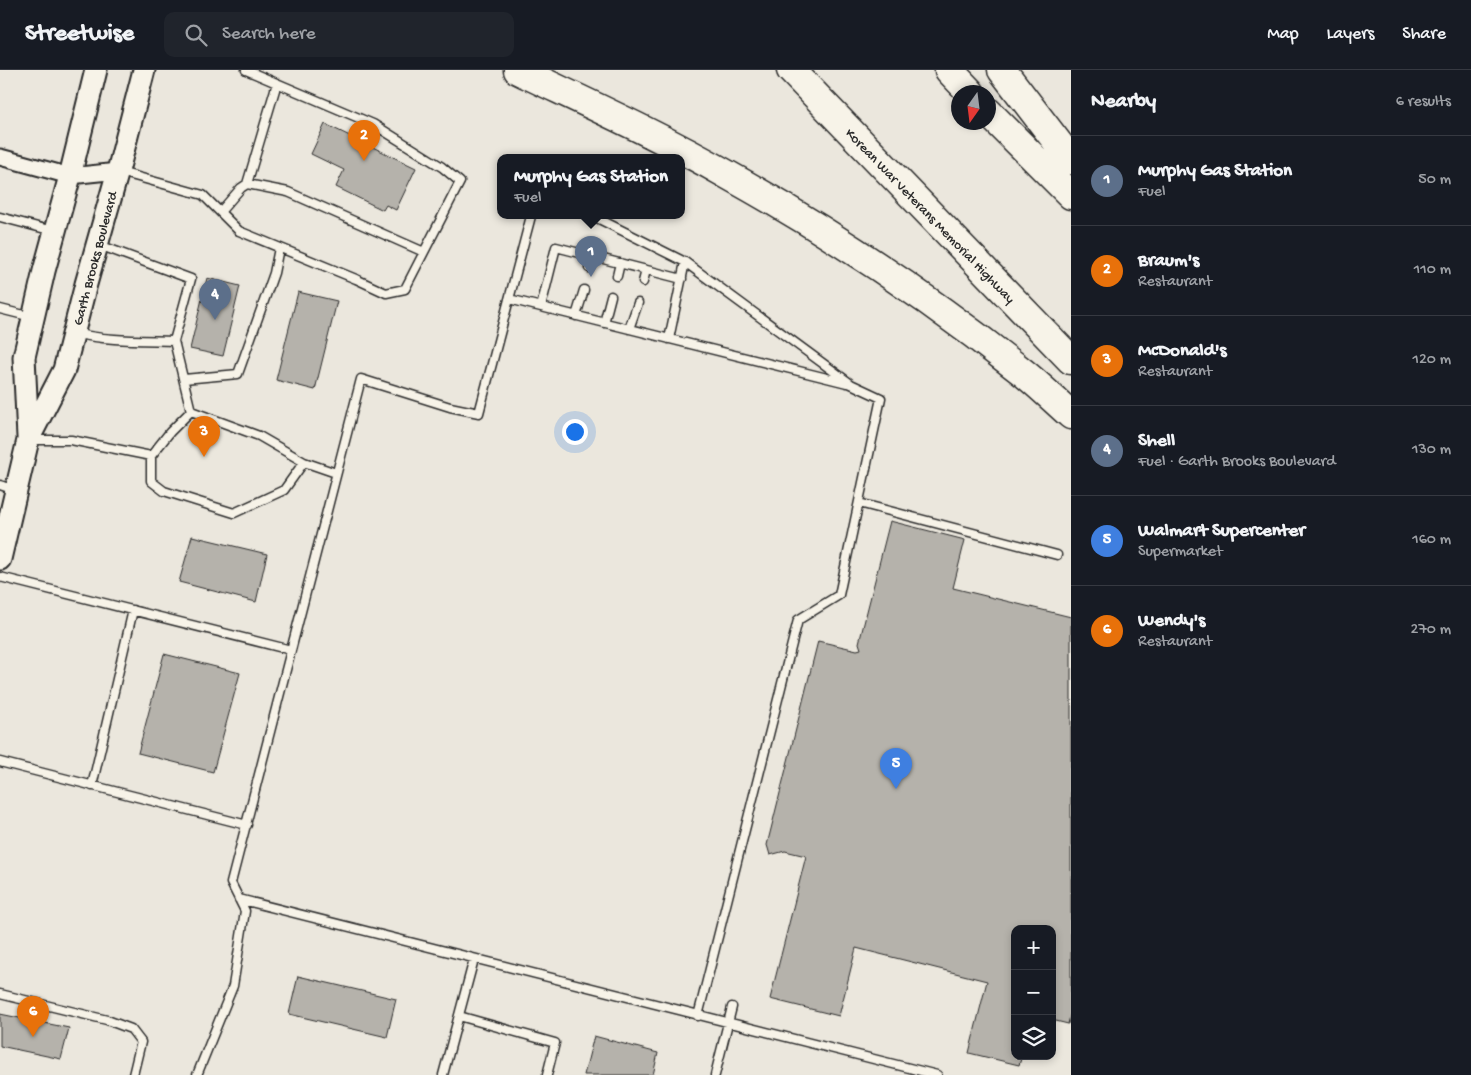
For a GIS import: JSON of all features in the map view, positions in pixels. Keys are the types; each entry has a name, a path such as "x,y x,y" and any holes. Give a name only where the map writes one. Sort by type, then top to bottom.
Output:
{"highway":[{"path":"518,70 622,119 726,174 811,224 917,294 1021,371 1071,415"},
{"name":"Korean War Veterans Memorial Highway","path":"791,70 1071,360"},
{"path":"949,70 963,85"},
{"path":"1002,70 1071,160"},
{"path":"996,120 1071,195"}],"street":[{"name":"Garth Brooks Boulevard","path":"28,440 24,357 44,271 96,70"},
{"name":"Garth Brooks Boulevard","path":"0,559 8,488 28,440 64,370 144,70"},
{"path":"0,157 70,176 118,171"}],"lane":[{"path":"118,171 203,195 239,231 386,293 405,290 460,182 442,167 373,124 246,70"},
{"path":"220,212 241,188 247,184 277,83"},
{"path":"247,184 288,192 424,252"},
{"path":"0,217 55,231"},
{"path":"198,1075 233,986 245,911 231,883 361,379 479,413 530,219"},
{"path":"598,219 685,262 851,384"},
{"path":"97,244 191,279 174,341 191,411"},
{"path":"541,307 556,247 682,279"},
{"path":"184,379 238,374 274,273 279,248"},
{"path":"589,268 592,256"},
{"path":"669,339 685,262"},
{"path":"617,276 620,263"},
{"path":"644,282 646,270"},
{"path":"576,316 584,290"},
{"path":"604,323 611,296"},
{"path":"509,299 851,384 881,398 839,595 798,620 698,1016"},
{"path":"629,329 638,303"},
{"path":"0,310 34,317"},
{"path":"73,333 118,339 174,341"},
{"path":"191,411 260,436 304,462 336,473"},
{"path":"191,411 170,432 151,456 151,480 164,491 234,513 284,490 304,462"},
{"path":"28,440 71,440 151,456"},
{"path":"859,503 1057,555"},
{"path":"0,577 291,650"},
{"path":"92,786 133,610"},
{"path":"0,762 247,825"},
{"path":"239,899 937,1075"},
{"path":"443,1075 474,959"},
{"path":"0,994 107,1020 131,1029 142,1042 133,1075"},
{"path":"715,1075 732,1007"},
{"path":"459,1016 555,1043 547,1075"}],"building":[{"path":"325,124 416,168 396,210 386,205 383,210 336,187 344,170 311,154"},
{"path":"207,278 240,286 223,356 190,349"},
{"path":"298,292 337,301 315,390 276,380"},
{"path":"890,521 965,540 953,588 1071,617 1071,1012 1068,1024 1056,1021 1056,925 1011,925 1011,1060 1021,1060 1019,1065 969,1053 987,981 856,948 839,1016 770,999 806,856 785,851 770,855 767,845 818,641 857,650 861,649 859,643"},
{"path":"192,536 267,554 256,602 179,582"},
{"path":"164,654 240,673 213,772 138,753"},
{"path":"298,976 396,999 387,1037 289,1014"},
{"path":"0,1014 69,1028 61,1059 0,1046"},
{"path":"594,1036 658,1053 653,1075 584,1075"}],"place":[{"name":"Braum's","path":"364,161"},
{"name":"Murphy Gas Station","path":"591,277"},
{"name":"Shell","path":"215,320"},
{"name":"McDonald's","path":"204,457"},
{"name":"Walmart Supercenter","path":"896,789"},
{"name":"Wendy's","path":"33,1037"}]}
